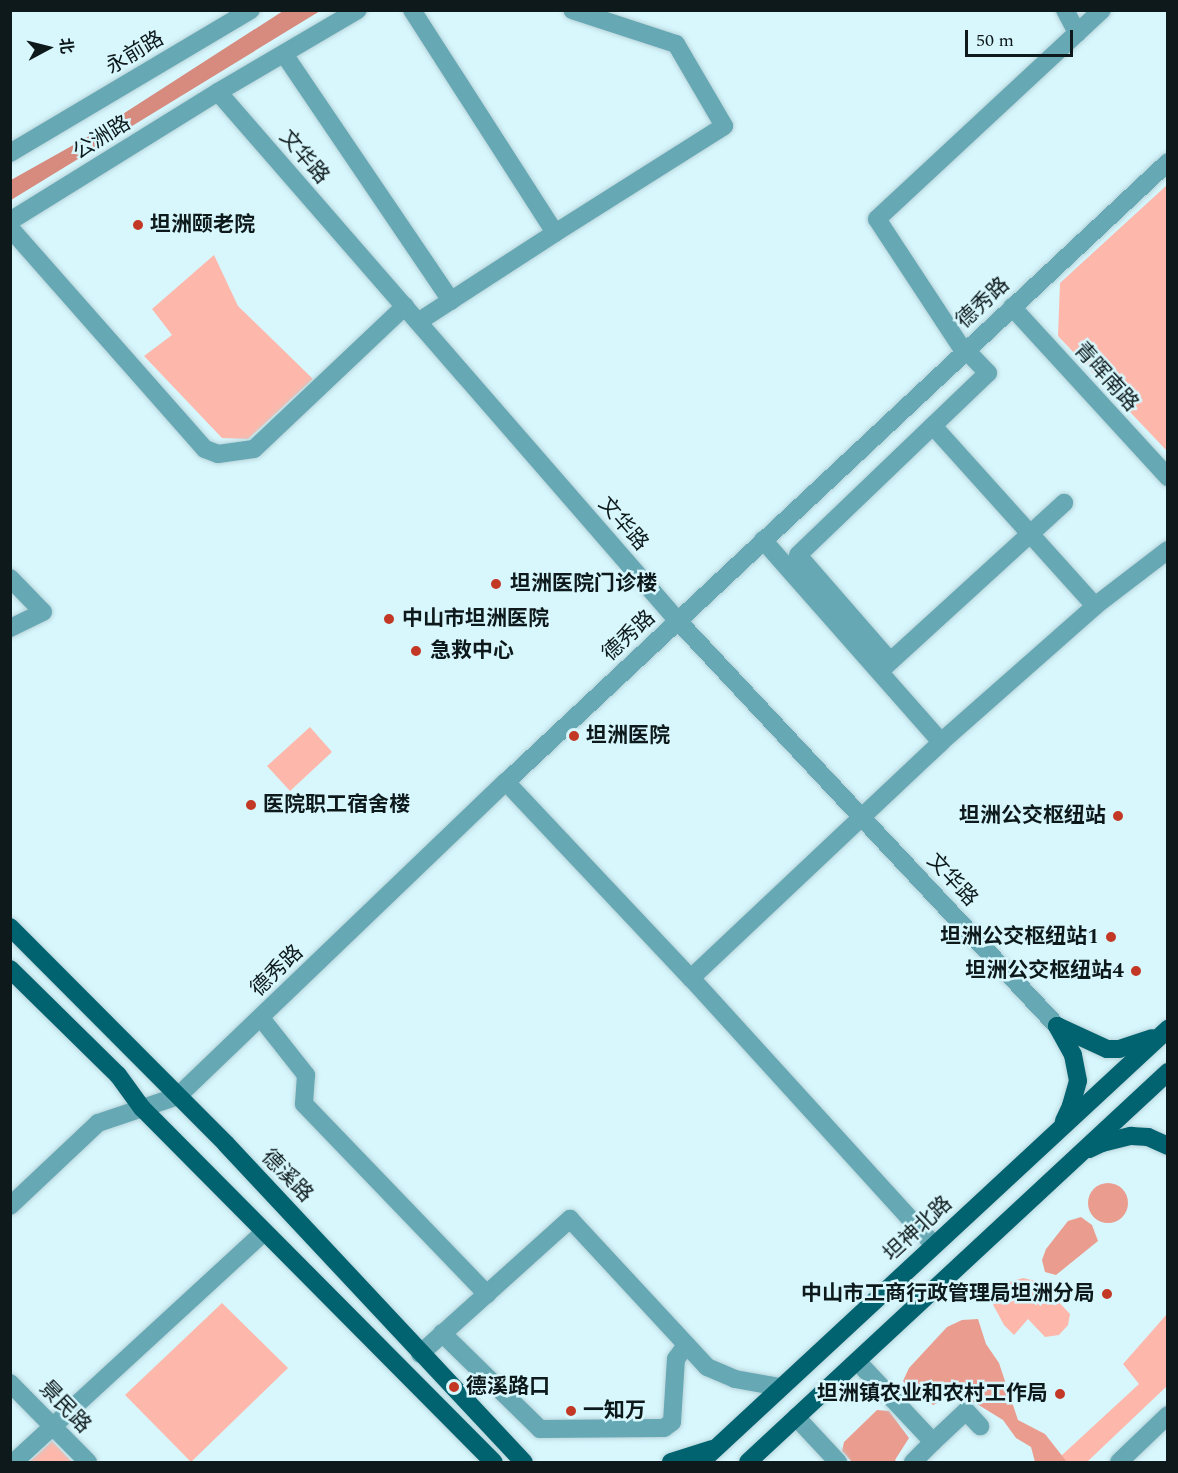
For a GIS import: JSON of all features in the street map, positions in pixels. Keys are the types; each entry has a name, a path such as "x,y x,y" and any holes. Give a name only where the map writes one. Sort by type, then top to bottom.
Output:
{"main road":[{"name":"德溪路","path":"10,927 357,1281 420,1354 519,1457 530,1462"},
{"path":"10,969 118,1075 142,1108 264,1233 493,1462"},
{"path":"1056,1026 1107,1049 1127,1047 1166,1031"},
{"path":"1056,1026 1074,1055 1078,1081 1071,1106 1061,1128"},
{"name":"坦神北路","path":"701,1462 1166,1031"},
{"path":"748,1462 1167,1072"},
{"path":"1077,1155 1102,1143 1131,1136 1148,1137 1167,1146"},
{"path":"671,1462 717,1447"}],"street":[{"name":"永前路","path":"10,153 251,10"},
{"name":"公洲路","path":"10,221 218,92 358,10"},
{"path":"412,10 555,233"},
{"path":"418,322 724,126 676,44 572,10"},
{"path":"1065,10 1077,33"},
{"path":"941,742 798,555 988,373 965,352 877,219 1102,10"},
{"path":"284,54 451,301"},
{"name":"文华路","path":"218,92 678,621 1056,1026"},
{"name":"德秀路","path":"10,1206 98,1123 178,1096 506,782 1167,162"},
{"path":"10,228 205,448 218,454 254,449 405,306"},
{"name":"青晖南路","path":"1012,307 1167,477"},
{"path":"933,426 1095,606"},
{"path":"884,667 1064,503"},
{"path":"763,540 884,667"},
{"path":"691,978 941,742 1095,606 1167,550"},
{"path":"10,578 43,612 10,628"},
{"path":"506,782 691,978 934,1245"},
{"path":"261,1018 306,1075 304,1104 487,1294"},
{"path":"420,1354 570,1219 707,1367 735,1379 780,1387"},
{"path":"14,1462 264,1233"},
{"path":"442,1333 540,1429 664,1428 672,1422 676,1359 686,1345"},
{"path":"857,1361 933,1442"},
{"name":"景民路","path":"10,1383 88,1462"},
{"path":"913,1462 966,1411 980,1426"},
{"path":"1119,1462 1167,1414"},
{"path":"796,1418 838,1462"}],"shaded area":[{"path":"283,11 320,11 11,200 11,180 84,139"},
{"path":"1167,185 1167,451 1058,336 1060,283"},
{"path":"214,255 238,306 313,379 248,439 222,438 144,356 172,335 152,309"},
{"path":"310,727 332,752 290,791 267,766"},
{"path":"1108,1183 1116,1184 1122,1189 1127,1195 1127,1211 1122,1217 1116,1222 1108,1223 1100,1222 1094,1217 1089,1211 1088,1203 1089,1195 1094,1189 1100,1184"},
{"path":"1081,1217 1092,1225 1098,1241 1056,1275 1045,1272 1042,1260 1046,1249 1068,1221"},
{"path":"1023,1278 1040,1282 1070,1314 1068,1325 1059,1335 1045,1337 1028,1319 1014,1335 1004,1325 990,1299 1006,1283"},
{"path":"222,1303 288,1368 191,1462 125,1395"},
{"path":"1167,1314 1167,1386 1087,1462 1067,1462 1061,1456 1139,1384 1123,1364"},
{"path":"978,1319 986,1344 999,1363 1018,1420 1045,1434 1067,1462 1035,1462 1031,1447 1016,1438 1003,1420 959,1393 933,1405 917,1396 903,1381 909,1368 947,1327 962,1320"},
{"path":"877,1410 889,1411 909,1438 895,1460 897,1462 852,1462 842,1451 844,1442"},
{"path":"52,1441 72,1462 29,1462"}],"place":[{"name":"坦洲颐老院","path":"138,225"},
{"name":"坦洲医院门诊楼","path":"496,584"},
{"name":"中山市坦洲医院","path":"389,619"},
{"name":"急救中心","path":"416,651"},
{"name":"坦洲医院","path":"574,736"},
{"name":"医院职工宿舍楼","path":"251,805"},
{"name":"坦洲公交枢纽站","path":"1118,816"},
{"name":"坦洲公交枢纽站1","path":"1111,937"},
{"name":"坦洲公交枢纽站4","path":"1136,971"},
{"name":"中山市工商行政管理局坦洲分局","path":"1107,1294"},
{"name":"德溪路口","path":"454,1387"},
{"name":"坦洲镇农业和农村工作局","path":"1060,1394"},
{"name":"一知万","path":"571,1411"}]}
